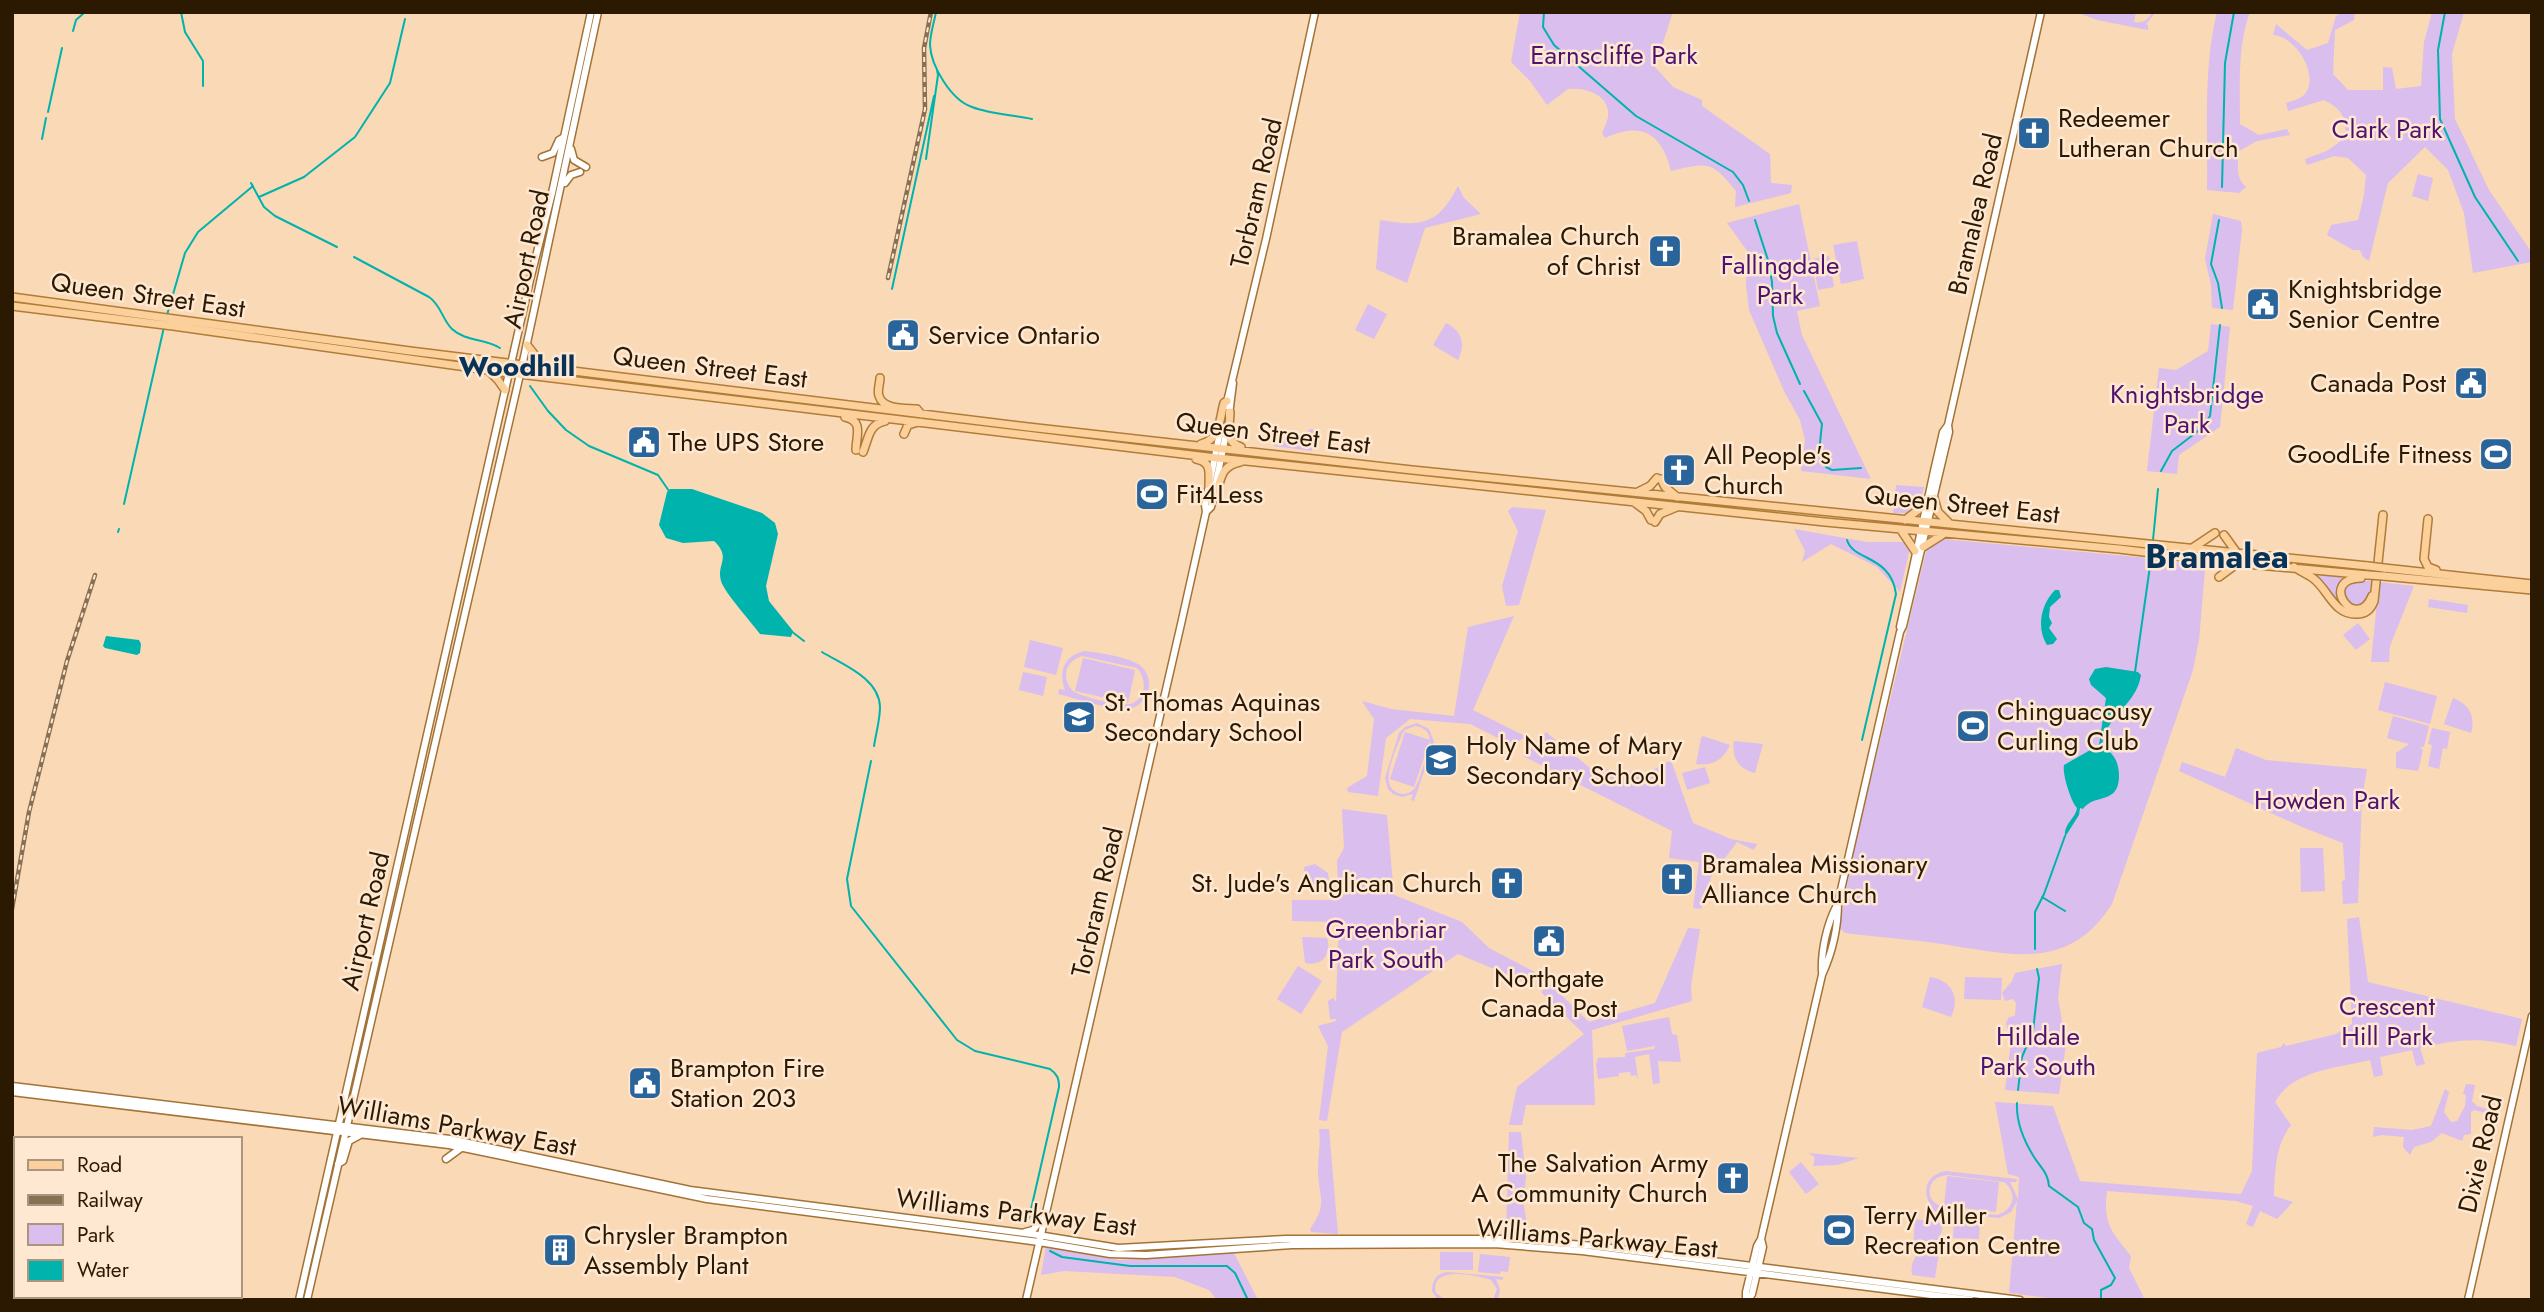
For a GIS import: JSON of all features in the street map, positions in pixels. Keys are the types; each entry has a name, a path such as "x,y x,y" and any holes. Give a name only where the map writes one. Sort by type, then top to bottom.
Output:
{"main road":[{"name":"Airport Road","path":"299,1300 466,551 512,363 591,12"},
{"name":"Airport Road","path":"307,1300 527,345 598,12"},
{"name":"Torbram Road","path":"1206,512 1211,507 1227,401 1315,12"},
{"name":"Bramalea Road","path":"1925,522 1934,498 2041,12"},
{"path":"541,157 553,153 559,140 564,137"},
{"path":"560,194 569,176 583,170 571,154 571,143"},
{"name":"Queen Street East","path":"12,298 173,322 921,414 1634,497 1681,506 1901,530 2532,590"},
{"name":"Queen Street East","path":"12,306 142,318"},
{"name":"Queen Street East","path":"173,322 488,371 1253,462 1634,497 1678,497 2532,584"},
{"path":"527,345 544,368"},
{"path":"376,355 380,350 395,349"},
{"path":"488,371 505,390"},
{"path":"880,378 878,394 882,402 891,406 917,409 921,414"},
{"name":"Torbram Road","path":"1220,448 1230,412 1233,383"},
{"path":"1185,444 1201,444 1214,438 1224,403 1227,401"},
{"path":"829,412 831,415 851,418 856,423 859,430 859,451 873,426 882,421 900,421 904,434 908,425 916,423"},
{"path":"1230,412 1228,432 1233,443 1240,447 1269,450 1272,453"},
{"name":"Bramalea Road","path":"1747,1300 1763,1247 1761,1239 1832,941 1838,903 1900,632 1899,625 1923,532 1926,504 1943,432 1948,425"},
{"path":"1176,453 1178,457 1206,463 1210,474 1209,485"},
{"name":"Torbram Road","path":"1026,1300 1206,512 1209,485 1218,458"},
{"path":"1212,501 1216,496 1222,471 1236,463 1253,462"},
{"path":"1678,497 1665,487 1659,478 1634,497 1653,521 1665,512 1681,506"},
{"path":"1934,498 1938,512 1950,524"},
{"path":"1905,520 1926,504"},
{"path":"2294,567 2315,581 2341,610 2355,614 2366,612 2374,601 2381,515 2371,597 2363,608 2349,607 2342,598 2342,587 2351,579 2368,575"},
{"path":"2393,568 2411,569 2418,564 2426,519 2424,559 2427,566 2434,570 2461,572 2467,576"},
{"path":"1901,530 1919,549 1944,534"},
{"path":"2193,548 2220,534 2237,553"},
{"path":"466,551 478,554"},
{"path":"2219,577 2239,563"},
{"name":"Dixie Road","path":"2468,1300 2532,1016"},
{"name":"Williams Parkway East","path":"12,1086 366,1131 461,1147 707,1199 1040,1239 1126,1255 1292,1245 1494,1244 1755,1269 2020,1300"},
{"name":"Williams Parkway East","path":"12,1092 321,1125"},
{"path":"332,1148 321,1125 336,1115 344,1097"},
{"path":"338,1164 343,1161 350,1139 366,1131 356,1120 352,1102"},
{"name":"Williams Parkway East","path":"366,1131 450,1139 690,1190 1019,1233 1040,1239"},
{"path":"446,1159 461,1147"},
{"path":"1019,1233 1033,1230 1045,1217"},
{"name":"Williams Parkway East","path":"1755,1269 1971,1300"}],"green space":[{"name":"Earnscliffe Park","path":"1520,12 1673,12 1655,67 1673,87 1702,100 1702,106 1770,154 1771,183 1792,185 1791,193 1735,207 1736,191 1715,169 1701,165 1671,171 1656,139 1639,131 1618,133 1605,138 1602,133 1608,119 1608,109 1606,103 1596,94 1582,89 1568,89 1547,105 1530,81 1511,62"},
{"path":"2076,12 2136,12 2134,22 2140,22 2145,21 2152,12 2156,12 2146,24 2148,30 2097,20"},
{"path":"2217,12 2250,12 2241,53 2240,124 2259,135 2287,129 2290,135 2257,141 2239,151 2239,175 2246,187 2239,193 2207,190 2208,77"},
{"name":"Clark Park","path":"2342,12 2355,12 2354,20 2335,30 2333,74 2348,90 2383,90 2383,67 2392,68 2396,89 2421,86 2424,42 2432,12 2464,12 2452,54 2455,119 2489,190 2532,253 2532,262 2473,273 2464,213 2448,170 2425,147 2388,183 2369,261 2363,257 2360,250 2353,250 2327,235 2331,225 2358,220 2366,175 2348,158 2334,156 2307,165 2305,159 2327,151 2345,138 2344,119 2339,110 2324,100 2288,111 2286,103 2307,92 2309,72 2295,47 2273,35 2276,24 2307,50 2328,43 2336,16"},
{"path":"2418,174 2433,178 2428,201 2412,196"},
{"path":"1458,186 1464,198 1481,214 1425,228 1407,283 1376,269 1380,220 1418,223 1427,220 1443,209"},
{"name":"Fallingdale Park","path":"1799,204 1820,306 1797,311 1802,335 1871,479 1801,471 1805,440 1800,420 1784,391 1749,310 1746,285 1748,252 1727,223"},
{"path":"2213,214 2241,221 2233,310 2212,308 2211,285 2205,259"},
{"path":"1857,241 1864,279 1841,284 1833,245"},
{"path":"1829,256 1834,287 1818,290 1813,259"},
{"path":"1368,304 1387,314 1374,339 1355,330"},
{"path":"1446,323 1456,330 1461,338 1462,349 1458,360 1433,345"},
{"name":"Knightsbridge Park","path":"2211,324 2230,327 2220,427 2179,455 2177,474 2147,471 2159,368 2176,370 2208,351"},
{"path":"1311,429 1318,431 1312,451 1274,446 1273,442"},
{"path":"1896,485 1924,487 1920,504 1910,513 1893,513"},
{"path":"1512,507 1546,510 1519,605 1506,606 1502,586 1518,531 1508,511"},
{"path":"1794,529 1867,542 1906,542 1910,548 1900,592 1877,567 1831,544 1802,562 1805,551"},
{"path":"1942,539 2148,558 2198,565 2205,570 2199,640 2193,670 2112,904 2095,926 2076,941 2057,950 2036,954 1991,952 1845,933 1839,927 1856,840 1926,552 1928,547"},
{"path":"2308,573 2351,577 2343,581 2338,591 2346,607 2361,610 2371,602 2364,611 2356,613 2348,610"},
{"path":"2357,581 2371,581 2369,598 2366,604 2352,607 2343,599 2345,586"},
{"path":"2379,582 2414,586 2390,646 2389,662 2371,662"},
{"path":"2429,599 2468,605 2467,613 2428,607"},
{"path":"1514,616 1473,710 1525,736 1514,746 1470,724 1410,719 1386,738 1378,796 1348,792 1347,788 1367,776 1374,719 1362,701 1391,709 1454,716 1468,627"},
{"path":"2358,623 2370,639 2356,650 2343,635"},
{"path":"1030,640 1063,648 1056,675 1024,667"},
{"path":"1085,651 1105,654 1138,664 1148,676 1146,697 1136,707 1121,709 1058,694 1059,689 1065,690 1062,677 1064,665 1078,653","holes":["1082,656 1137,668 1143,678 1144,688 1140,698 1130,704 1076,693 1066,679 1069,665"]},
{"path":"1083,658 1135,670 1128,703 1075,691"},
{"path":"1023,672 1047,677 1043,696 1019,690"},
{"path":"2385,682 2437,696 2430,724 2378,710"},
{"path":"2453,698 2470,711 2473,721 2471,733 2444,724"},
{"path":"2393,716 2429,726 2424,747 2420,747 2423,750 2418,771 2396,768 2396,753 2409,744 2387,738"},
{"path":"1417,723 1429,729 1434,742 1414,801 1411,800 1413,794 1402,797 1393,794 1388,789 1385,778 1399,733 1405,727","holes":["1415,726 1423,728 1430,737 1430,744 1419,780 1410,792 1398,793 1389,783 1390,766 1396,748 1405,730"]},
{"path":"2432,728 2450,732 2447,749 2443,748 2439,769 2428,766 2432,745 2428,744"},
{"path":"1405,732 1430,740 1414,787 1390,779"},
{"path":"1546,732 1590,768 1648,773 1671,760 1693,823 1731,839 1757,844 1754,850 1737,842 1711,877 1701,909 1693,908 1699,862 1669,858 1672,831 1523,756"},
{"path":"1703,736 1730,745 1717,761 1696,764 1701,738"},
{"path":"1734,741 1763,744 1755,773 1737,762"},
{"name":"Howden Park","path":"2236,748 2266,760 2367,769 2362,799 2358,903 2343,904 2343,843 2179,771 2182,762 2225,777"},
{"path":"1705,767 1710,783 1687,790 1682,773"},
{"name":"Greenbriar Park South","path":"1342,809 1387,815 1394,895 1462,922 1489,948 1540,975 1530,984 1458,954 1342,1032 1327,1121 1319,1120 1328,1046 1318,1026 1336,1021 1330,1019 1328,1001 1333,998 1336,1002 1339,922 1292,921 1292,900 1339,900 1337,861 1344,848"},
{"path":"2300,848 2323,848 2325,891 2301,892"},
{"path":"1315,864 1328,873 1330,889 1305,889 1304,867"},
{"name":"Crescent Hill Park","path":"2359,917 2368,982 2522,1019 2516,1046 2479,1040 2446,1043 2420,1048 2425,1064 2416,1066 2412,1050 2380,1057 2383,1075 2374,1077 2370,1060 2330,1068 2293,1083 2275,1102 2291,1125 2279,1150 2274,1196 2293,1202 2277,1219 2260,1211 2253,1227 2246,1224 2253,1206 2236,1201 2107,1191 2106,1212 2110,1226 2131,1256 2129,1268 2145,1300 2064,1300 2009,1293 2017,1201 2011,1212 1999,1218 1926,1210 1927,1207 1932,1207 1927,1196 1927,1185 1933,1176 1945,1171 2017,1179 2016,1182 2010,1182 2018,1199 2019,1177 2008,1174 1995,1102 2053,1106 2080,1181 2241,1194 2252,1171 2257,1053 2281,1047 2284,1043 2286,1046 2336,1034 2352,1024 2347,919","holes":["1944,1175 2004,1182 2011,1191 2012,1201 2003,1213 1997,1215 1955,1211 1944,1208 1930,1197 1932,1182"]},
{"path":"1688,928 1700,929 1691,986 1692,1001 1592,1030 1595,1105 1526,1105 1522,1125 1509,1125 1517,1087 1584,1034 1541,992 1550,984 1589,1022 1655,1003"},
{"path":"1302,937 1327,938 1327,954 1321,961 1305,963"},
{"name":"Hilldale Park South","path":"2062,964 2058,998 2066,1044 2059,1094 2005,1090 2011,1043 2006,1023 2009,1017 2015,1016 2016,1003 2013,999 2005,1001 2002,993 2015,973"},
{"path":"1298,966 1322,981 1301,1014 1277,999"},
{"path":"1930,977 1944,982 1952,991 1955,1003 1951,1017 1922,1007"},
{"path":"1965,977 2002,978 2001,1000 1964,999"},
{"path":"1669,1017 1672,1034 1677,1035 1681,1062 1658,1061 1660,1083 1653,1084 1649,1054 1635,1057 1638,1079 1636,1075 1631,1076 1630,1072 1598,1079 1598,1058 1625,1057 1625,1053 1654,1049 1655,1046 1627,1051 1622,1026"},
{"path":"2466,1084 2475,1085 2472,1101 2477,1106 2500,1113 2498,1116 2474,1110 2471,1112 2471,1134 2464,1135 2462,1141 2442,1133 2431,1142 2414,1147 2410,1155 2403,1147 2404,1137 2373,1137 2374,1127 2412,1130 2431,1126 2445,1089 2449,1092 2444,1112 2451,1122 2457,1121 2465,1106 2466,1095 2463,1094"},
{"path":"1319,1129 1329,1129 1338,1234 1311,1232 1310,1229 1321,1206 1318,1179"},
{"path":"1509,1132 1521,1132 1526,1178 1523,1201 1529,1235 1506,1234"},
{"path":"1808,1153 1859,1158 1837,1165 1813,1166 1815,1157"},
{"path":"1801,1162 1819,1184 1806,1194 1789,1172"},
{"path":"1947,1176 1999,1182 1996,1212 1944,1206"},
{"path":"1915,1219 1942,1223 1935,1243 1925,1247 1913,1246"},
{"path":"1954,1220 1980,1222 1979,1239 1953,1238"},
{"path":"1046,1246 1119,1260 1234,1253 1258,1300 1217,1300 1209,1290 1175,1277 1064,1271 1041,1275"},
{"path":"1926,1250 1939,1252 1935,1278 1912,1275 1914,1259"},
{"path":"1440,1252 1473,1252 1473,1270 1440,1270"},
{"path":"1480,1254 1510,1257 1508,1272 1478,1272"},
{"path":"1448,1272 1503,1277 1503,1280 1496,1279 1500,1290 1498,1299 1493,1300 1497,1289 1491,1280 1455,1274 1440,1278 1436,1284 1436,1293 1446,1300 1438,1300 1432,1291 1433,1284 1438,1276"}],"water":[{"path":"670,489 692,489 762,513 775,523 778,534 766,586 769,601 793,631 791,637 760,634 739,608 721,581 723,557 714,541 683,543 666,538 659,525"},
{"path":"2055,590 2059,590 2061,597 2050,607 2049,617 2052,623 2049,628 2057,639 2053,644 2047,645 2041,624 2043,609"},
{"path":"106,636 139,640 140,653 137,655 105,648 103,646"},
{"path":"2106,667 2138,672 2141,675 2133,695 2109,726 2102,745 2116,761 2119,781 2112,794 2090,803 2083,809 2080,808 2079,815 2065,837 2066,828 2077,808 2064,775 2064,765 2099,745 2106,698 2091,685 2089,679 2095,669"}],"waterway":[{"path":"73,31 76,20 85,12"},
{"path":"181,12 185,32 203,61 203,86"},
{"path":"936,12 930,41 931,53 938,72 950,90 972,107 1032,119"},
{"path":"1544,12 1543,27 1554,45 1636,116 1733,172 1743,185 1749,201"},
{"path":"2222,187 2225,63 2234,12"},
{"path":"2445,12 2438,50 2440,119 2475,197 2518,261"},
{"path":"259,197 304,177 355,137 390,83 405,19"},
{"path":"48,112 62,48"},
{"path":"926,159 937,70"},
{"path":"892,289 934,96"},
{"path":"42,139 46,118"},
{"path":"251,183 264,207 275,216 337,247"},
{"path":"167,315 185,253 198,232 253,186"},
{"path":"1755,220 1768,260 1777,333 1800,384"},
{"path":"2219,220 2211,264 2218,283 2222,308"},
{"path":"354,257 429,297 457,333 500,348"},
{"path":"2161,471 2172,451 2202,428 2210,416 2220,325"},
{"path":"124,504 164,327"},
{"path":"530,386 566,430 589,446 658,475 669,491"},
{"path":"1804,391 1822,424 1819,452 1826,467 1832,470 1861,468"},
{"path":"2153,540 2158,489"},
{"path":"1847,540 1856,552 1887,572 1893,581 1896,594 1862,740"},
{"path":"2135,672 2151,559"},
{"path":"791,631 804,641"},
{"path":"822,652 867,680 878,697 879,722 874,746"},
{"path":"871,761 847,879 851,906 957,1040 975,1051 1050,1069 1058,1079 1059,1087 1029,1218"},
{"path":"2035,949 2035,912 2065,836"},
{"path":"2042,897 2065,911"},
{"path":"2018,1090 2022,1057 2033,1031 2039,978 2037,969"},
{"path":"2017,1103 2019,1124 2024,1138 2046,1174 2049,1186 2078,1207 2084,1223 2092,1229 2094,1240 2115,1278 2111,1285 2101,1290 2101,1300"},
{"path":"1050,1251 1062,1257 1130,1266 1227,1266 1235,1273 1248,1300"}],"railway":[{"path":"888,278 925,109 924,48 931,12"},
{"path":"12,909 29,812 67,661 95,575"}],"place":[{"name":"Redeemer Lutheran Church","path":"2034,133"},
{"name":"Bramalea Church of Christ","path":"1665,251"},
{"name":"Knightsbridge Senior Centre","path":"2263,304"},
{"name":"Service Ontario","path":"903,335"},
{"name":"Canada Post","path":"2471,383"},
{"name":"The UPS Store","path":"644,442"},
{"name":"GoodLife Fitness","path":"2496,454"},
{"name":"All People's Church","path":"1679,470"},
{"name":"Fit4Less","path":"1152,494"},
{"name":"St. Thomas Aquinas Secondary School","path":"1079,717"},
{"name":"Chinguacousy Curling Club","path":"1973,726"},
{"name":"Holy Name of Mary Secondary School","path":"1441,760"},
{"name":"Bramalea Missionary Alliance Church","path":"1677,879"},
{"name":"St. Jude's Anglican Church","path":"1507,883"},
{"name":"Northgate Canada Post","path":"1549,941"},
{"name":"Brampton Fire Station 203","path":"645,1083"},
{"name":"The Salvation Army A Community Church","path":"1733,1178"},
{"name":"Terry Miller Recreation Centre","path":"1839,1230"},
{"name":"Chrysler Brampton Assembly Plant","path":"560,1250"}],"district":[{"name":"Woodhill","path":"517,366"},
{"name":"Bramalea","path":"2217,556"}]}
